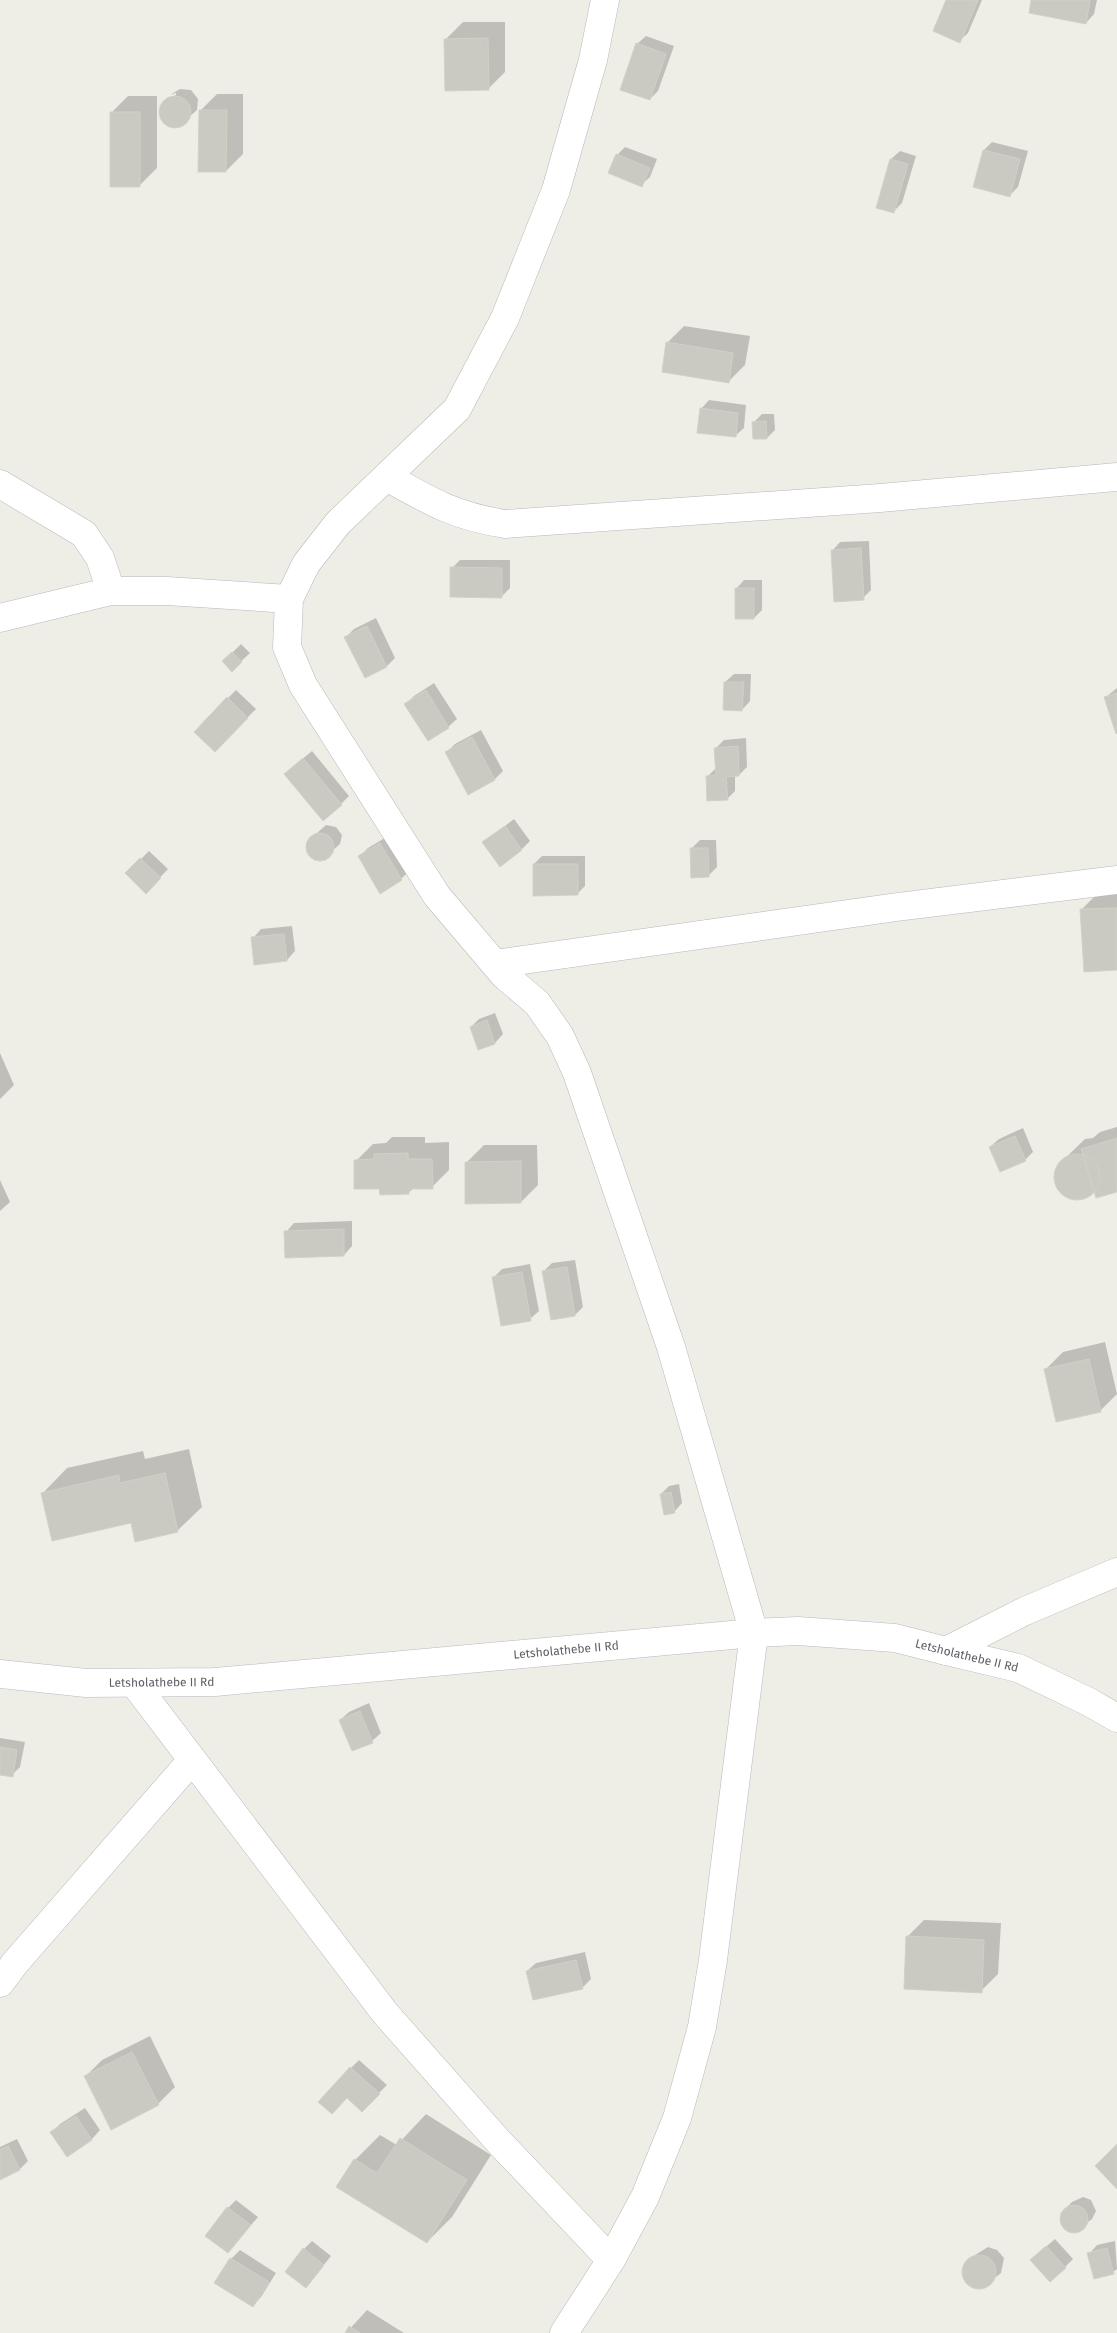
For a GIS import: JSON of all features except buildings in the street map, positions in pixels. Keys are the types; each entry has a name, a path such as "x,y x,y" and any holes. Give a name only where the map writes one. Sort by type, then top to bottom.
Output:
{"street":[{"path":"564,2333 611,2260 645,2197 677,2118 702,2027 713,1960 754,1633 670,1347 577,1073 560,1036 537,1003 504,975 437,896 303,685 287,647 289,599 306,564 338,523 457,409 505,318 556,190 592,60 605,0"},
{"path":"387,477 437,506 473,519 505,524 890,497 1117,477"},
{"path":"0,484 84,534 100,558 112,592"},
{"path":"0,618 112,592 167,591 289,599"},
{"path":"495,964 897,908 1117,880"},
{"path":"946,1650 1025,1611 1117,1572"},
{"name":"Letsholathebe II Rd","path":"0,1674 86,1683 215,1682 754,1633 798,1631 895,1638 1018,1668 1089,1702 1117,1718"},
{"path":"134,1683 385,2014 498,2141 611,2260"},
{"path":"0,1983 15,1963 192,1760"}]}
